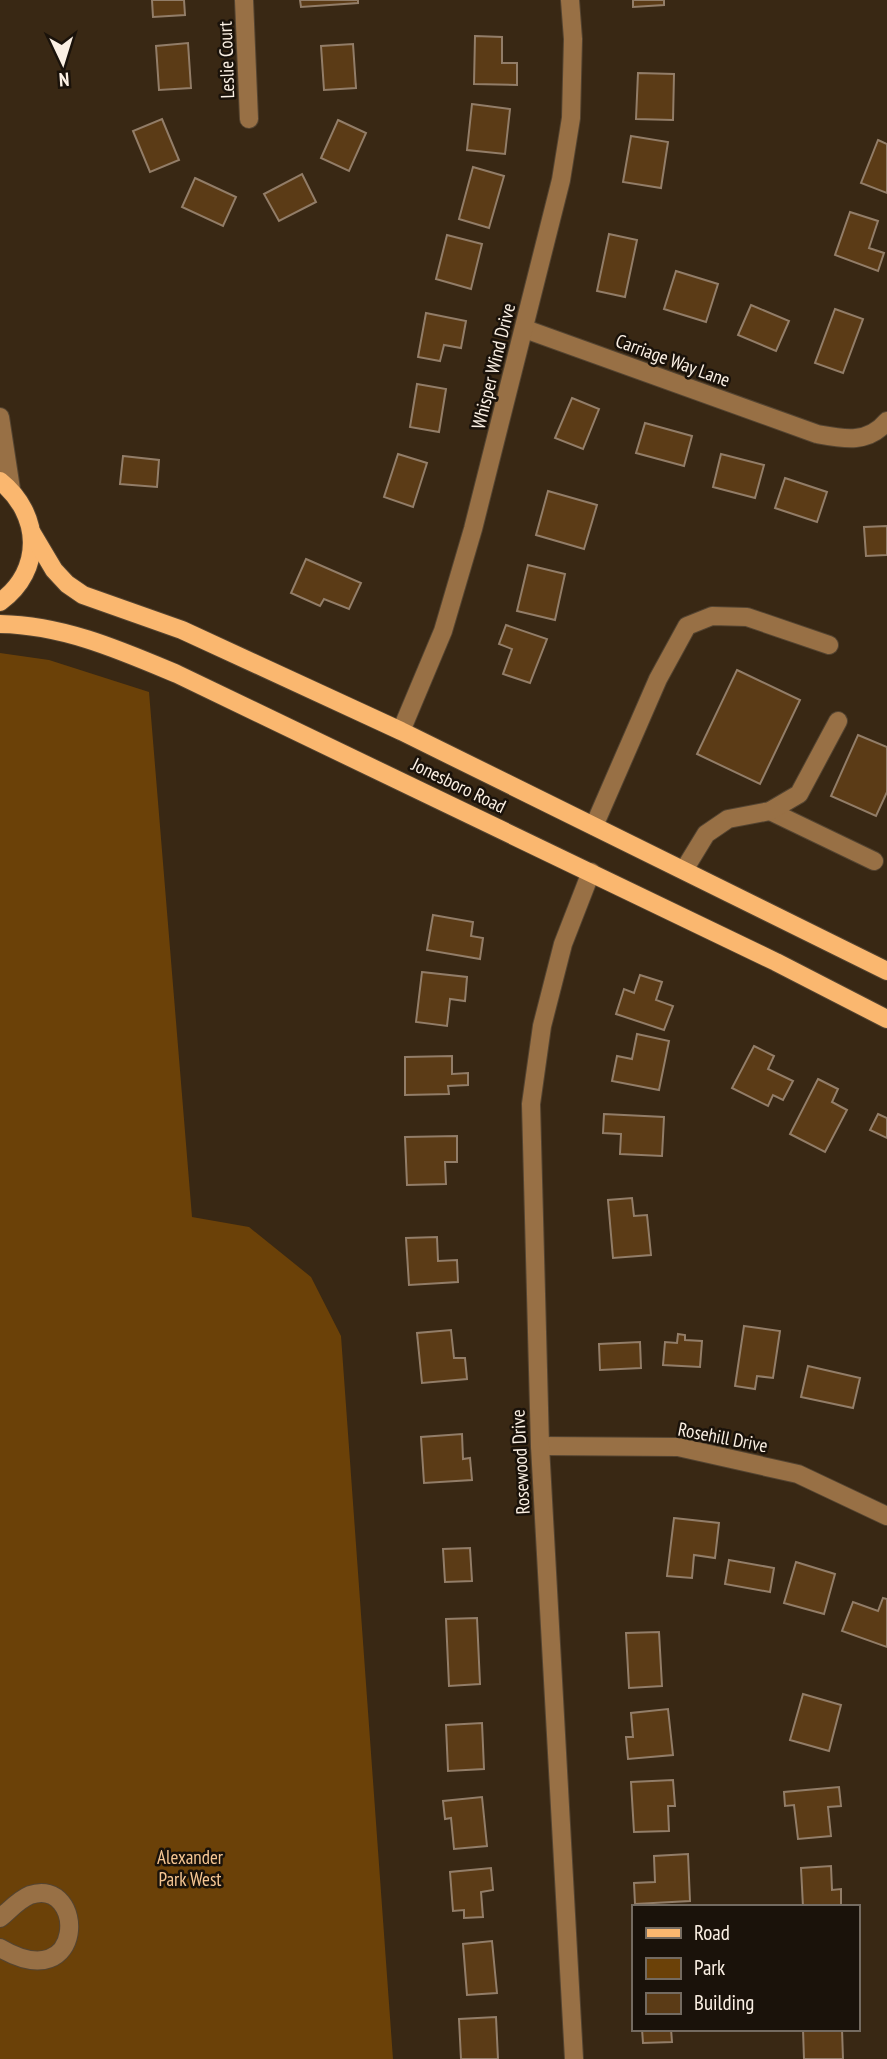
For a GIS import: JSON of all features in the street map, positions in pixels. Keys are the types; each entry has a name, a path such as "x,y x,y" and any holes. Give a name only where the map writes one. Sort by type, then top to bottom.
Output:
{"main road":[{"name":"Jonesboro Road","path":"6,485 54,570 67,584 83,595 182,630 401,731 887,971"},
{"path":"0,602 17,587 29,567 32,533"},
{"name":"Jonesboro Road","path":"0,624 56,630 81,636 177,674 776,961 887,1019"}],"street":[{"name":"Leslie Court","path":"244,0 249,119"},
{"name":"Whisper Wind Drive","path":"401,731 443,631 473,529 561,180 571,118 573,40 570,0"},
{"name":"Carriage Way Lane","path":"525,329 808,430 847,440 878,432 887,421"},
{"path":"0,417 6,485"},
{"path":"594,826 658,679 687,626 712,616 747,617 829,645"},
{"path":"684,870 706,834 728,819 770,811 799,794 838,721"},
{"path":"770,811 874,861"},
{"name":"Rosewood Drive","path":"574,2059 540,1446 531,1104 542,1026 563,944 591,872"},
{"name":"Rosehill Drive","path":"540,1446 678,1447 798,1474 887,1517"},
{"path":"0,1918 15,1904 31,1895 44,1893 59,1899 66,1910 70,1931 69,1942 49,1958 34,1960 15,1956 0,1948"}],"green space":[{"name":"Alexander Park West","path":"0,653 49,660 149,692 192,1217 249,1227 311,1277 341,1336 393,2059 0,2059"}],"building":[{"path":"152,0 184,0 185,15 153,17"},
{"path":"300,0 358,0 358,3 301,7"},
{"path":"633,0 664,0 664,5 633,7"},
{"path":"475,36 502,37 502,63 517,63 517,85 474,84"},
{"path":"188,43 191,88 159,90 156,46"},
{"path":"353,44 356,88 324,90 321,46"},
{"path":"638,73 674,74 673,120 636,119"},
{"path":"472,104 510,109 505,154 467,150"},
{"path":"162,119 179,160 150,172 133,131"},
{"path":"338,120 366,133 349,171 321,158"},
{"path":"631,136 668,142 661,188 623,182"},
{"path":"878,140 887,144 887,193 861,183"},
{"path":"473,167 504,176 489,228 459,219"},
{"path":"302,174 316,202 279,221 264,194"},
{"path":"195,178 236,197 223,226 182,207"},
{"path":"850,212 878,221 869,248 884,253 878,271 835,255"},
{"path":"609,234 637,240 625,297 597,291"},
{"path":"447,235 482,244 471,289 436,279"},
{"path":"676,271 718,284 706,322 664,309"},
{"path":"751,305 789,321 776,351 738,335"},
{"path":"835,309 863,319 843,373 815,363"},
{"path":"426,313 466,321 461,348 444,345 440,361 418,357"},
{"path":"417,384 446,389 439,432 410,427"},
{"path":"572,398 599,409 583,449 555,438"},
{"path":"645,423 692,436 684,466 636,453"},
{"path":"398,454 427,463 413,507 384,497"},
{"path":"721,454 764,465 755,498 713,487"},
{"path":"123,456 159,460 157,487 120,484"},
{"path":"785,478 827,492 817,522 775,508"},
{"path":"548,491 597,505 584,549 536,535"},
{"path":"887,526 887,555 866,556 864,527"},
{"path":"306,559 361,583 349,609 324,599 320,606 291,593"},
{"path":"528,565 565,574 555,620 517,611"},
{"path":"506,625 547,639 530,683 503,674 512,649 499,644"},
{"path":"737,670 800,700 760,784 697,754"},
{"path":"858,735 887,747 887,792 876,816 831,796"},
{"path":"433,915 473,922 471,936 483,938 480,959 427,950"},
{"path":"422,972 467,977 465,1001 450,999 447,1026 416,1022"},
{"path":"640,975 662,982 656,1000 673,1006 664,1030 616,1014 624,989 634,993"},
{"path":"637,1034 669,1041 659,1090 612,1081 617,1056 632,1059"},
{"path":"754,1046 774,1056 768,1069 793,1081 783,1100 773,1095 768,1106 732,1088"},
{"path":"452,1056 452,1074 468,1073 468,1085 448,1086 449,1094 405,1095 405,1057"},
{"path":"818,1079 838,1089 832,1102 847,1110 825,1152 790,1134"},
{"path":"604,1114 664,1117 662,1156 620,1154 621,1134 603,1133"},
{"path":"878,1114 887,1118 887,1138 870,1130"},
{"path":"457,1136 457,1162 445,1162 446,1184 407,1185 405,1137"},
{"path":"632,1198 634,1216 647,1215 651,1255 613,1258 608,1200"},
{"path":"437,1237 438,1261 457,1260 458,1282 409,1285 406,1238"},
{"path":"744,1326 780,1331 773,1378 757,1376 755,1389 735,1386"},
{"path":"451,1330 454,1358 465,1358 467,1379 422,1383 417,1333"},
{"path":"678,1334 685,1335 685,1340 702,1341 700,1367 663,1365 665,1342 677,1343"},
{"path":"640,1342 641,1368 600,1370 599,1344"},
{"path":"808,1366 860,1378 853,1408 801,1397"},
{"path":"462,1434 463,1459 470,1458 472,1480 424,1483 421,1437"},
{"path":"674,1518 719,1523 715,1558 694,1555 692,1578 667,1576"},
{"path":"470,1548 472,1581 445,1582 443,1549"},
{"path":"729,1560 774,1568 770,1592 725,1584"},
{"path":"796,1562 835,1574 824,1614 784,1603"},
{"path":"883,1598 887,1599 887,1647 842,1631 853,1602 878,1611"},
{"path":"477,1618 480,1684 449,1686 446,1619"},
{"path":"659,1632 662,1686 629,1688 626,1633"},
{"path":"803,1694 841,1705 829,1751 790,1740"},
{"path":"668,1709 673,1755 628,1759 626,1737 633,1737 631,1713"},
{"path":"482,1723 484,1769 448,1771 446,1725"},
{"path":"673,1780 675,1806 668,1806 669,1831 634,1832 631,1782"},
{"path":"839,1787 841,1806 828,1807 831,1836 798,1839 794,1805 785,1806 784,1792"},
{"path":"482,1797 487,1846 454,1849 451,1818 445,1819 443,1801"},
{"path":"688,1854 690,1901 635,1904 634,1883 655,1882 654,1856"},
{"path":"831,1866 832,1890 841,1889 841,1905 803,1905 801,1868"},
{"path":"491,1868 493,1890 481,1892 483,1917 464,1918 464,1910 453,1911 450,1872"},
{"path":"492,1941 497,1993 467,1995 463,1944"},
{"path":"496,2017 498,2059 461,2059 459,2019"},
{"path":"642,2031 671,2031 672,2042 643,2043"},
{"path":"803,2031 842,2031 843,2059 804,2059"}]}
